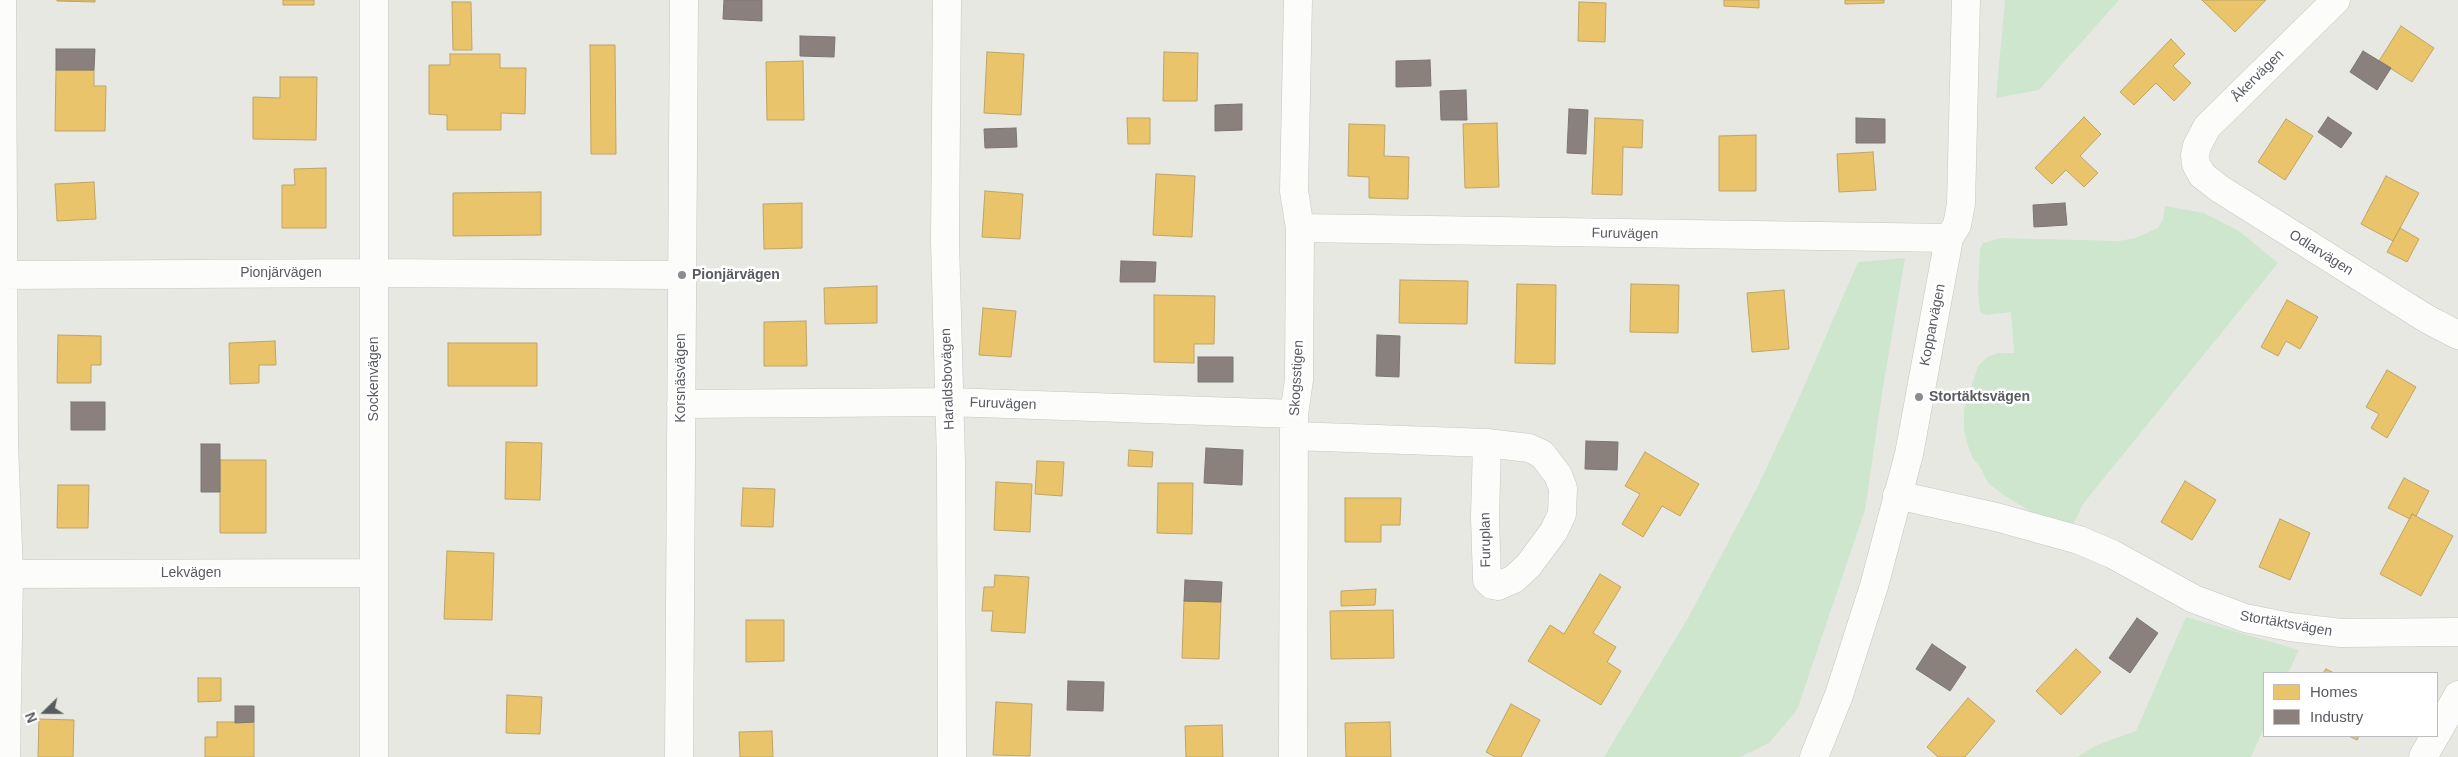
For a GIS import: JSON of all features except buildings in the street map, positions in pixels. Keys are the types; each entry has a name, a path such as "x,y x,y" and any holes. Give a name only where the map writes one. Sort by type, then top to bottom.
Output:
{"street":[{"path":"2,0 1,276 8,574 6,757"},
{"name":"Sockenvägen","path":"374,0 374,757"},
{"name":"Korsnäsvägen","path":"679,757 684,0"},
{"name":"Haraldsbovägen","path":"947,0 945,251 952,757"},
{"name":"Skogsstigen","path":"1293,757 1294,425 1298,380 1300,228 1294,191 1298,0"},
{"name":"Kopparvägen","path":"1814,757 1839,695 1874,586 1909,454 1950,238 1957,225 1961,204 1966,0"},
{"name":"Åkervägen","path":"2195,160 2197,146 2207,127 2336,0"},
{"name":"Odlarvägen","path":"2195,160 2202,175 2220,189 2428,319 2458,335"},
{"name":"Furuvägen","path":"1300,228 1950,238"},
{"name":"Pionjärvägen","path":"1,276 373,273 682,275"},
{"name":"Furuvägen","path":"681,404 948,402 1294,425"},
{"name":"Furuplan","path":"1294,425 1487,443 1537,450 1558,475 1563,488 1562,514 1543,548 1528,566 1514,579 1498,586 1492,585 1486,580 1487,443"},
{"name":"Stortäktsvägen","path":"1897,495 1996,517 2079,540 2112,554 2194,599 2245,618 2290,628 2341,633 2458,632"},
{"name":"Lekvägen","path":"8,574 374,573"},
{"path":"2438,730 2458,695"},
{"path":"2423,757 2434,737"}],"green space":[{"path":"2005,0 2119,0 2039,90 1996,98"},
{"path":"2165,206 2204,213 2239,231 2278,263 2083,504 2071,529 2045,520 2005,496 1988,483 1979,465 1973,459 1967,443 1964,429 1964,410 1978,366 1987,357 1998,353 2014,353 2011,312 1986,315 1980,312 1978,291 1980,249 1983,243 2001,238 2119,241 2135,238 2158,228 2163,219"},
{"path":"1905,258 1883,387 1865,510 1797,710 1769,743 1740,757 1604,757 1688,618 1757,488 1799,398 1858,262"},
{"path":"2186,617 2299,650 2288,672 2263,672 2263,730 2251,757 2077,757 2097,745 2136,731"}],"place":[{"name":"Pionjärvägen","path":"682,275"},
{"name":"Stortäktsvägen","path":"1919,397"}]}
